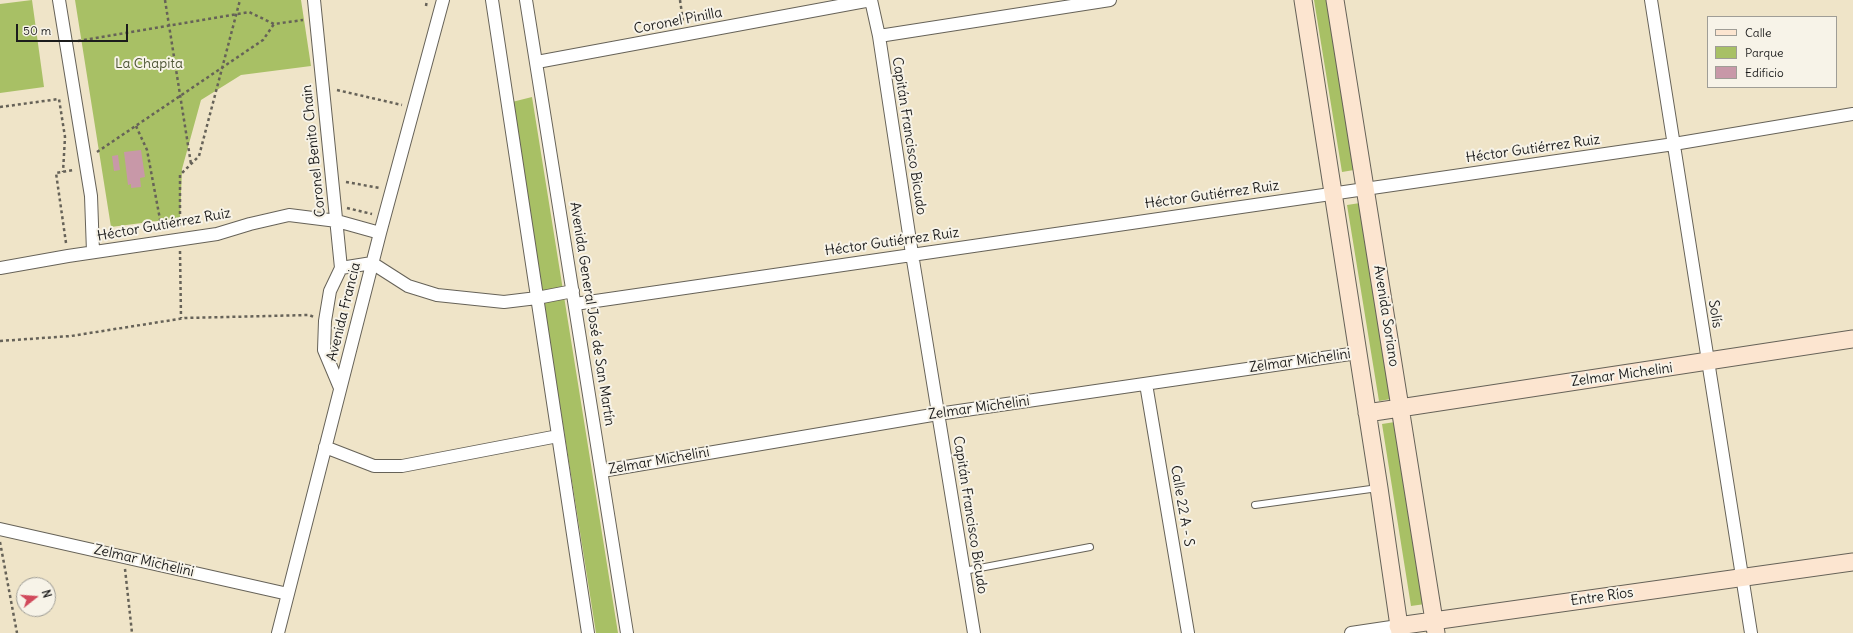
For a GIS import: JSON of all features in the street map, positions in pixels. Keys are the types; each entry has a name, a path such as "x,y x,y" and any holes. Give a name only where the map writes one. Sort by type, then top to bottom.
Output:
{"street":[{"path":"59,0 91,196 93,252"},
{"name":"Coronel Benito Chain","path":"314,0 341,268"},
{"name":"Avenida Francia","path":"278,633 372,263 443,0"},
{"path":"492,0 501,69 538,298 588,633"},
{"name":"Avenida General José de San Martín","path":"526,0 627,633"},
{"name":"Coronel Pinilla","path":"537,62 871,0"},
{"name":"Capitán Francisco Bicudo","path":"871,0 879,36 912,254 974,633"},
{"path":"879,36 1110,0"},
{"path":"1303,0 1379,488 1399,629"},
{"name":"Avenida Soriano","path":"1335,0 1435,627"},
{"name":"Solís","path":"1651,0 1741,579 1751,633"},
{"name":"Héctor Gutiérrez Ruiz","path":"575,304 1674,144 1853,114"},
{"name":"Héctor Gutiérrez Ruiz","path":"0,268 93,252 218,234 250,224 289,215 337,221 380,233"},
{"path":"340,388 324,350 325,321 330,292 341,268 372,263 408,286 437,295 504,302 538,298 573,290"},
{"name":"Zelmar Michelini","path":"1367,413 1853,339"},
{"name":"Zelmar Michelini","path":"602,471 938,414 1357,353"},
{"name":"Calle 22 A - S","path":"1146,384 1188,633"},
{"path":"325,447 374,466 402,466 558,436"},
{"name":"Zelmar Michelini","path":"0,529 288,594"},
{"name":"Entre Ríos","path":"1351,633 1435,627 1853,562"}],"lane":[{"path":"1255,505 1379,488"},
{"path":"964,571 1090,548"}],"path":[{"path":"165,0 191,164"},
{"path":"181,318 180,175 199,156 240,0"},
{"path":"680,0 684,35"},
{"path":"66,43 250,12 274,24 316,19"},
{"path":"68,256 56,173 86,164 136,126 263,40 274,24"},
{"path":"323,87 402,105"},
{"path":"0,107 59,99 65,137 63,172"},
{"path":"136,126 147,150 165,242"},
{"path":"332,179 383,188"},
{"path":"335,206 376,214"},
{"path":"0,341 71,336 181,318 309,315 325,321"},
{"path":"0,542 17,633"},
{"path":"124,557 132,633"}],"green space":[{"path":"32,0 44,87 0,93 0,4"},
{"name":"La Chapita","path":"75,0 301,0 311,66 241,75 201,100 182,169 180,218 111,227"},
{"path":"1314,0 1327,0 1354,170 1342,172"},
{"path":"532,97 618,633 596,633 512,102"},
{"path":"1360,203 1391,399 1379,401 1347,205"},
{"path":"1395,422 1425,604 1411,606 1382,424"}],"building":[{"path":"141,150 145,177 140,178 141,187 131,188 131,184 128,185 124,152"},
{"path":"118,155 120,170 114,171 112,156"}]}
